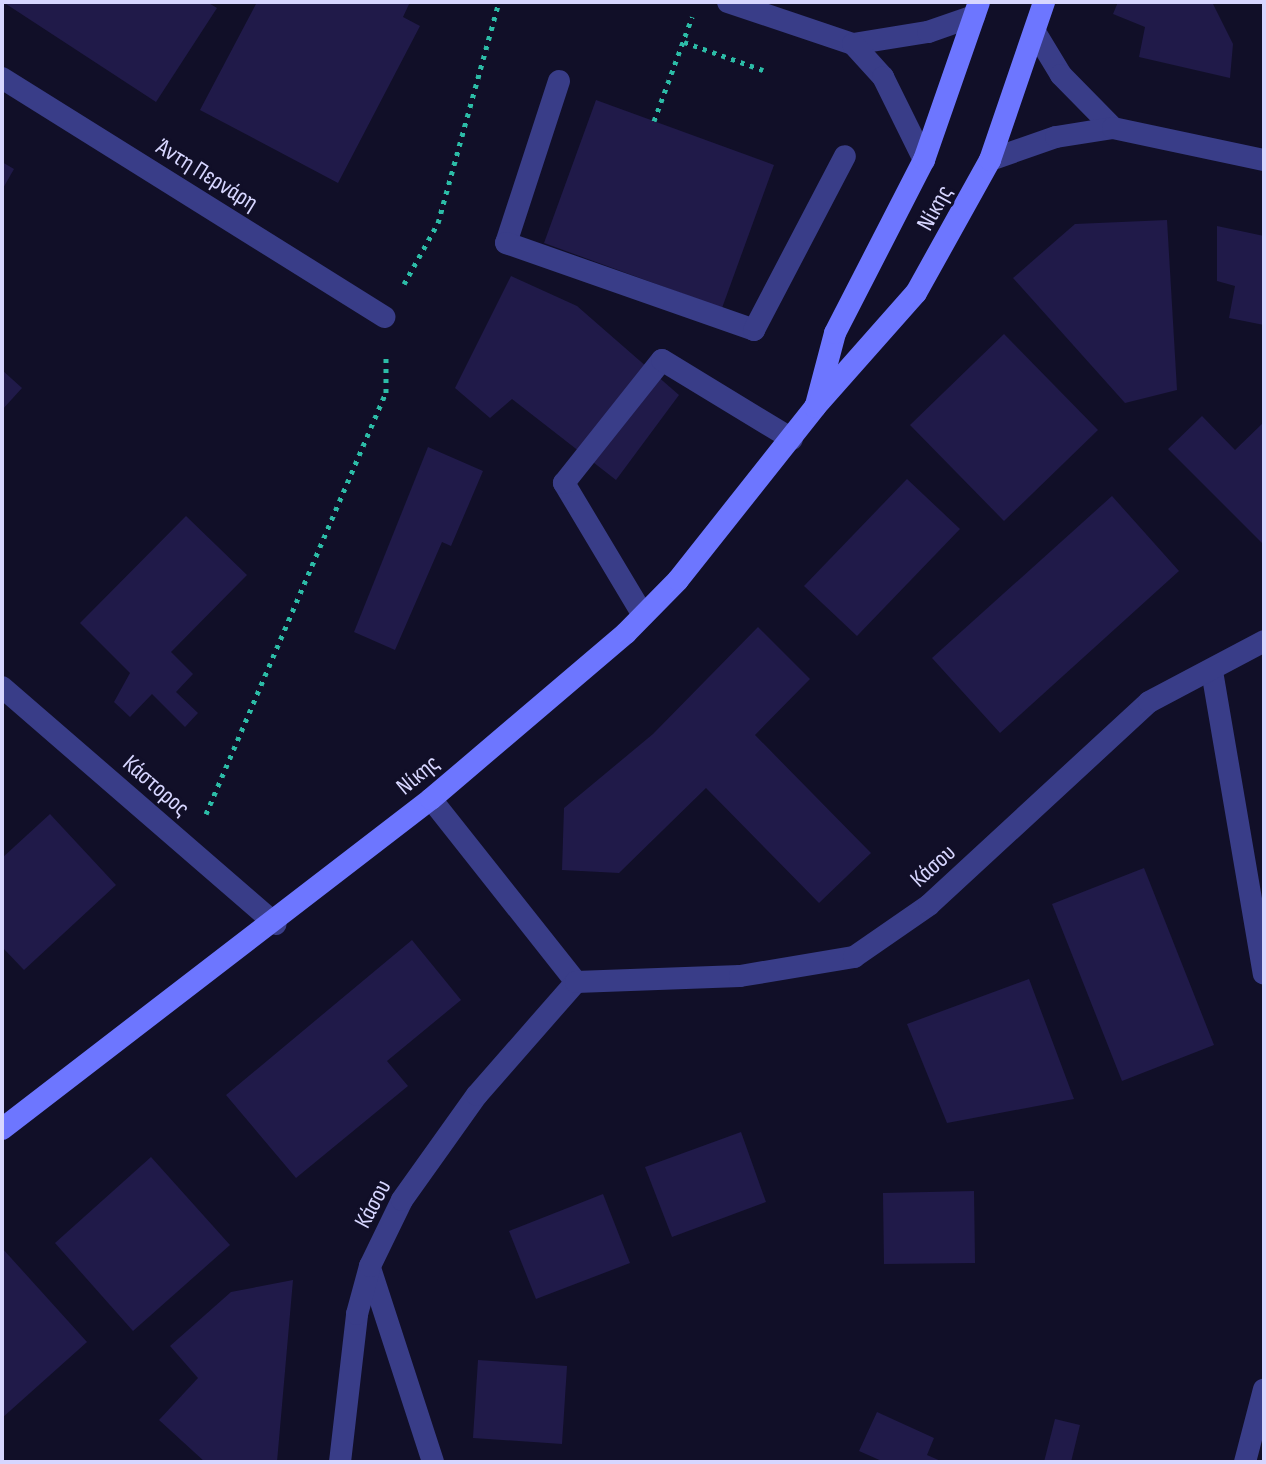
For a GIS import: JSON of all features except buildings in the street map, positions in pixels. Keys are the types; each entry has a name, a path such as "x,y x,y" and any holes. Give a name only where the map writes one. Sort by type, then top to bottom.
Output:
{"main road":[{"name":"Νίκης","path":"2,1129 276,924 431,799 643,615 727,525 815,407 916,293 990,160 1044,2"},
{"name":"Νίκης","path":"815,407 835,333 924,160 977,9"}],"street":[{"path":"728,2 853,44 928,32 977,9"},
{"path":"1035,32 1061,75 1113,128"},
{"path":"853,44 883,77 924,160"},
{"name":"Άντη Περνάρη","path":"2,78 385,317"},
{"path":"559,81 506,243 754,330 845,156"},
{"path":"990,160 1056,137 1113,128 1264,160"},
{"path":"643,615 564,483 662,360 792,439"},
{"name":"Κάσου","path":"340,1462 357,1314 370,1266 433,1154 576,982 740,976 854,957 929,905 1149,702 1264,641"},
{"path":"1212,671 1264,974"},
{"name":"Κάστορος","path":"2,687 276,924"},
{"path":"431,799 576,982"},
{"name":"Κάσου","path":"370,1266 433,1462"},
{"path":"1245,1462 1264,1389"}],"path":[{"path":"191,850 386,393 385,317 438,223 499,2"},
{"path":"654,121 697,2"},
{"path":"684,42 763,70"}]}
